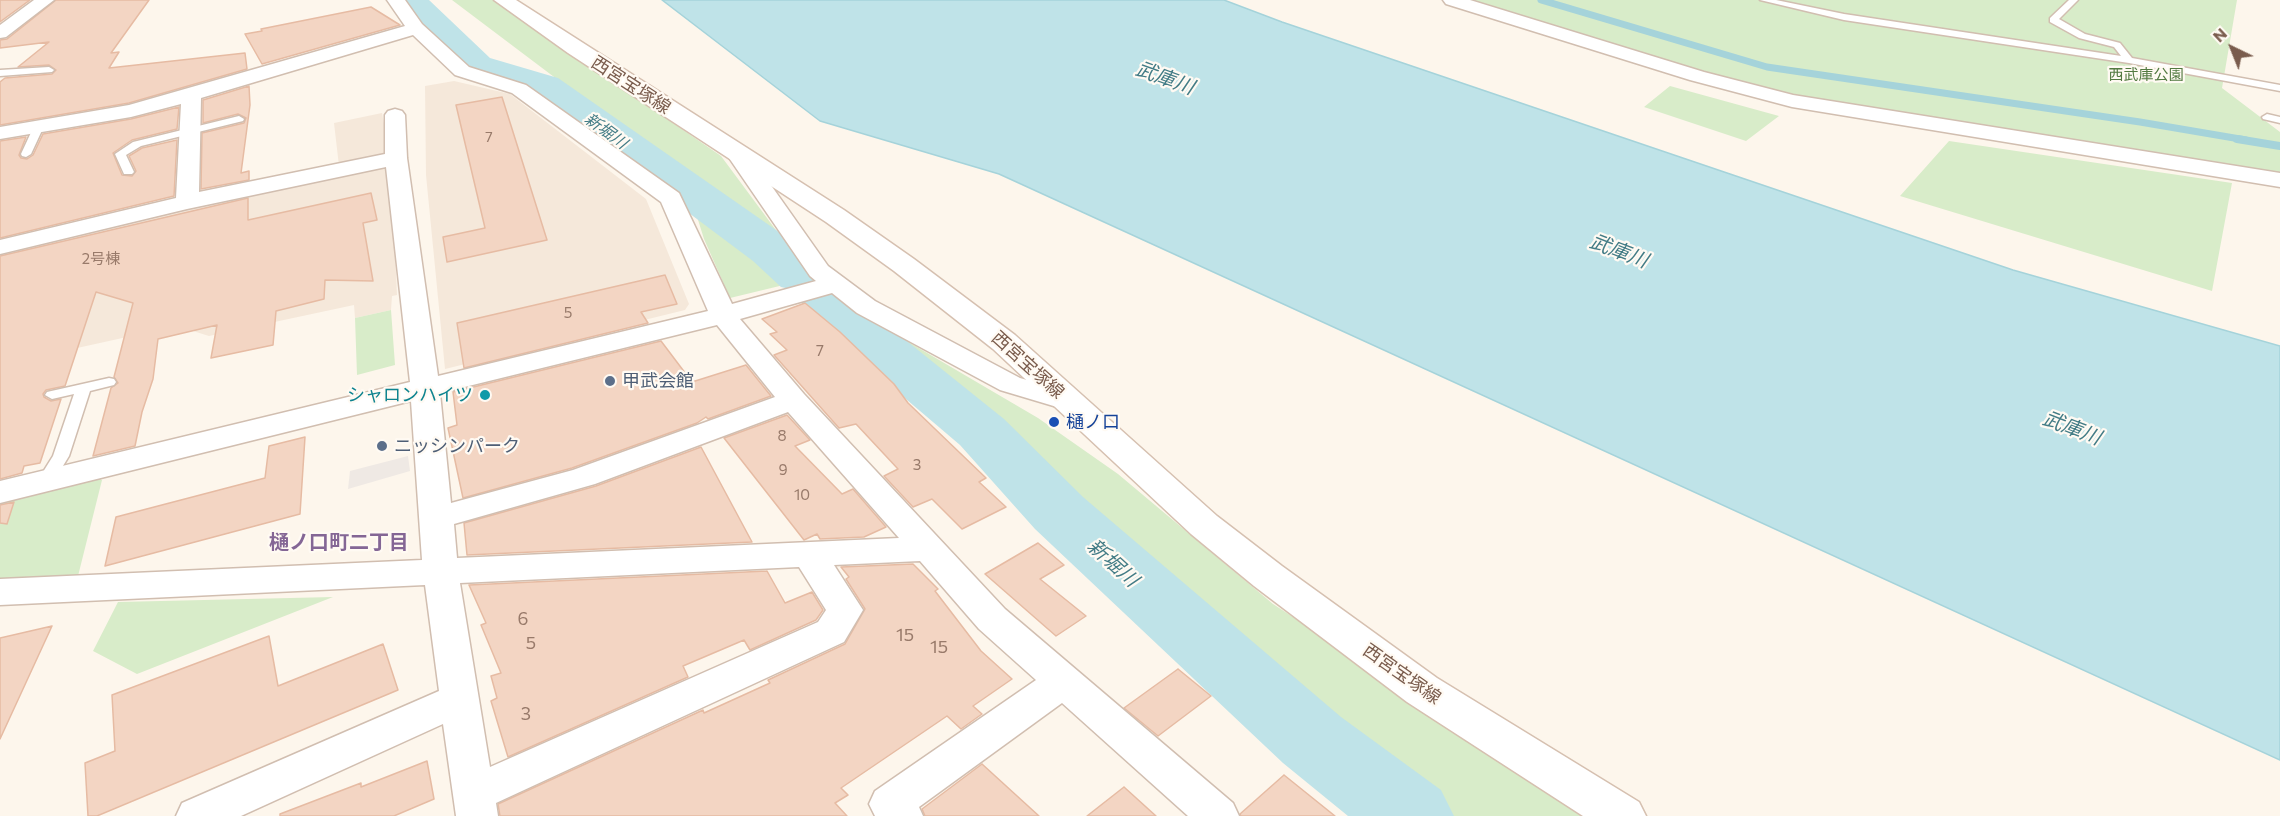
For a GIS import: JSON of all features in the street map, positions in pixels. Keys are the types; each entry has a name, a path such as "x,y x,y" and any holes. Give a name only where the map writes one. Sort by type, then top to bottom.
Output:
{"main road":[{"name":"西宮宝塚線","path":"503,0 904,265 1004,342 1204,525 1278,583 1422,690 1622,816"}],"street":[{"path":"0,33 45,0"},
{"path":"396,0 416,28 462,71 519,89 671,198 723,315 793,400 992,619 1218,816"},
{"path":"1452,0 1696,76 1792,101 2280,180"},
{"path":"0,133 130,111 416,28"},
{"path":"187,202 190,95"},
{"path":"395,116 396,158 424,388 441,573 460,699 470,808 831,632 845,610 809,555"},
{"path":"736,152 819,272 866,307 1010,384 1067,401"},
{"path":"0,247 187,202 396,158"},
{"path":"0,492 723,315 836,284"},
{"path":"436,518 584,477 793,400"},
{"path":"0,592 928,549"},
{"path":"888,812 1063,681"},
{"path":"197,816 460,699"}],"lane":[{"path":"1764,0 1844,17 2129,60 2280,88"},
{"path":"2074,0 2053,20 2082,36 2117,45 2129,60"},
{"path":"0,74 49,70"},
{"path":"2267,117 2280,120"},
{"path":"128,172 120,154 137,144 239,118"},
{"path":"26,154 39,126"},
{"path":"52,395 109,382"},
{"path":"46,480 61,456 84,388"}],"shaded area":[{"path":"454,81 510,94 646,199 689,304 685,310 445,369 426,175 425,86"},
{"path":"382,113 391,162 397,295 392,296 391,310 355,318 354,305 209,336 177,326 0,365 0,251 339,166 334,123"},
{"path":"408,456 410,471 348,489 350,471"}],"green space":[{"path":"452,0 494,0 721,156 787,245 776,248 747,227 735,231 792,283 730,298 704,239 684,175"},
{"name":"西武庫公園","path":"1468,0 2237,0 2222,88 2280,132 2280,174 1814,99 1702,72"},
{"path":"1670,86 1779,116 1746,141 1644,107"},
{"path":"1949,141 2232,183 2212,291 1900,196"},
{"path":"391,310 395,365 357,375 355,318"},
{"path":"905,340 1038,418 1118,474 1273,604 1598,816 1444,816 1309,712 1063,501 891,347"},
{"path":"97,477 102,480 78,576 0,584 0,500"},
{"path":"333,597 137,674 93,651 118,602"}],"water":[{"name":"武庫川","path":"662,0 1224,0 1282,22 2013,270 2280,346 2280,760 999,174 820,121"}],"building":[{"path":"0,0 30,0 0,22"},
{"path":"56,0 149,0 111,53 119,52 109,68 245,53 247,69 129,103 0,125 0,82 5,78 52,74 56,70 49,65 18,67 49,42 0,48 0,40 7,39"},
{"path":"371,7 400,25 262,64 245,34 262,31 261,29"},
{"path":"249,86 250,105 241,173 249,171 249,180 201,189 202,133 244,123 246,118 238,114 203,123 203,100"},
{"path":"502,97 547,240 447,262 443,237 485,228 456,105"},
{"path":"179,107 177,129 132,140 113,153 122,175 132,176 136,171 129,156 142,148 177,140 174,196 0,238 0,141 26,137 19,155 27,159 33,155 43,134 131,119"},
{"path":"371,193 377,220 363,223 373,281 325,280 324,299 276,311 273,345 211,358 217,325 158,339 153,379 142,412 135,446 93,456 111,388 118,383 114,377 133,303 96,292 65,386 46,390 43,394 51,401 61,399 40,463 24,466 22,473 0,479 0,256 248,198 248,220"},
{"path":"665,275 677,304 641,312 648,323 464,368 457,323"},
{"path":"805,303 840,332 894,384 908,403 986,478 979,482 1006,507 962,529 932,499 913,507 884,476 898,469 856,424 839,428 774,355 787,350 770,334 777,332 762,319"},
{"path":"661,341 692,382 746,365 771,396 708,419 706,417 697,423 572,468 463,498 448,428 457,425 453,392"},
{"path":"787,415 810,440 795,446 842,494 853,489 886,527 864,537 820,539 817,534 804,540 724,438"},
{"path":"305,437 300,514 105,566 116,517 265,478 269,446"},
{"path":"701,447 752,542 467,555 464,523 596,486"},
{"path":"14,502 7,524 0,523 0,505"},
{"path":"1038,543 1064,565 1040,579 1086,616 1056,636 985,574"},
{"path":"913,564 938,589 935,591 981,651 1012,679 973,706 982,714 961,729 947,716 841,788 848,795 835,803 847,816 500,816 498,804 703,710 704,713 770,683 768,680 845,644 865,609 846,579 849,577 841,567"},
{"path":"767,571 785,603 812,592 823,610 816,620 750,650 744,640 683,666 688,677 508,757 491,701 497,698 491,676 501,673 481,625 486,623 469,585"},
{"path":"52,626 0,739 0,638"},
{"path":"269,636 278,686 383,644 398,690 97,816 88,816 85,763 115,751 112,695"},
{"path":"1178,669 1211,696 1158,736 1124,708"},
{"path":"427,761 434,799 394,816 280,816 280,814 361,783 361,787"},
{"path":"982,764 1039,816 925,816 922,809"},
{"path":"1284,775 1335,816 1241,816 1240,814"},
{"path":"1124,787 1156,816 1087,816"}],"waterway":[{"name":"新堀川","path":"409,0 476,66 544,86 771,250 799,276"},
{"path":"1541,0 1767,67 2140,122 2246,140"},
{"path":"2237,139 2280,146"},
{"name":"新堀川","path":"825,298 855,323 873,342 982,432 1059,513 1312,740 1411,816"}],"place":[{"name":"甲武会館","path":"610,381"},
{"name":"シャロンハイツ","path":"485,395"},
{"name":"樋ノ口","path":"1054,422"},
{"name":"ニッシンパーク","path":"382,446"}],"district":[{"name":"樋ノ口町二丁目","path":"339,542"}]}
